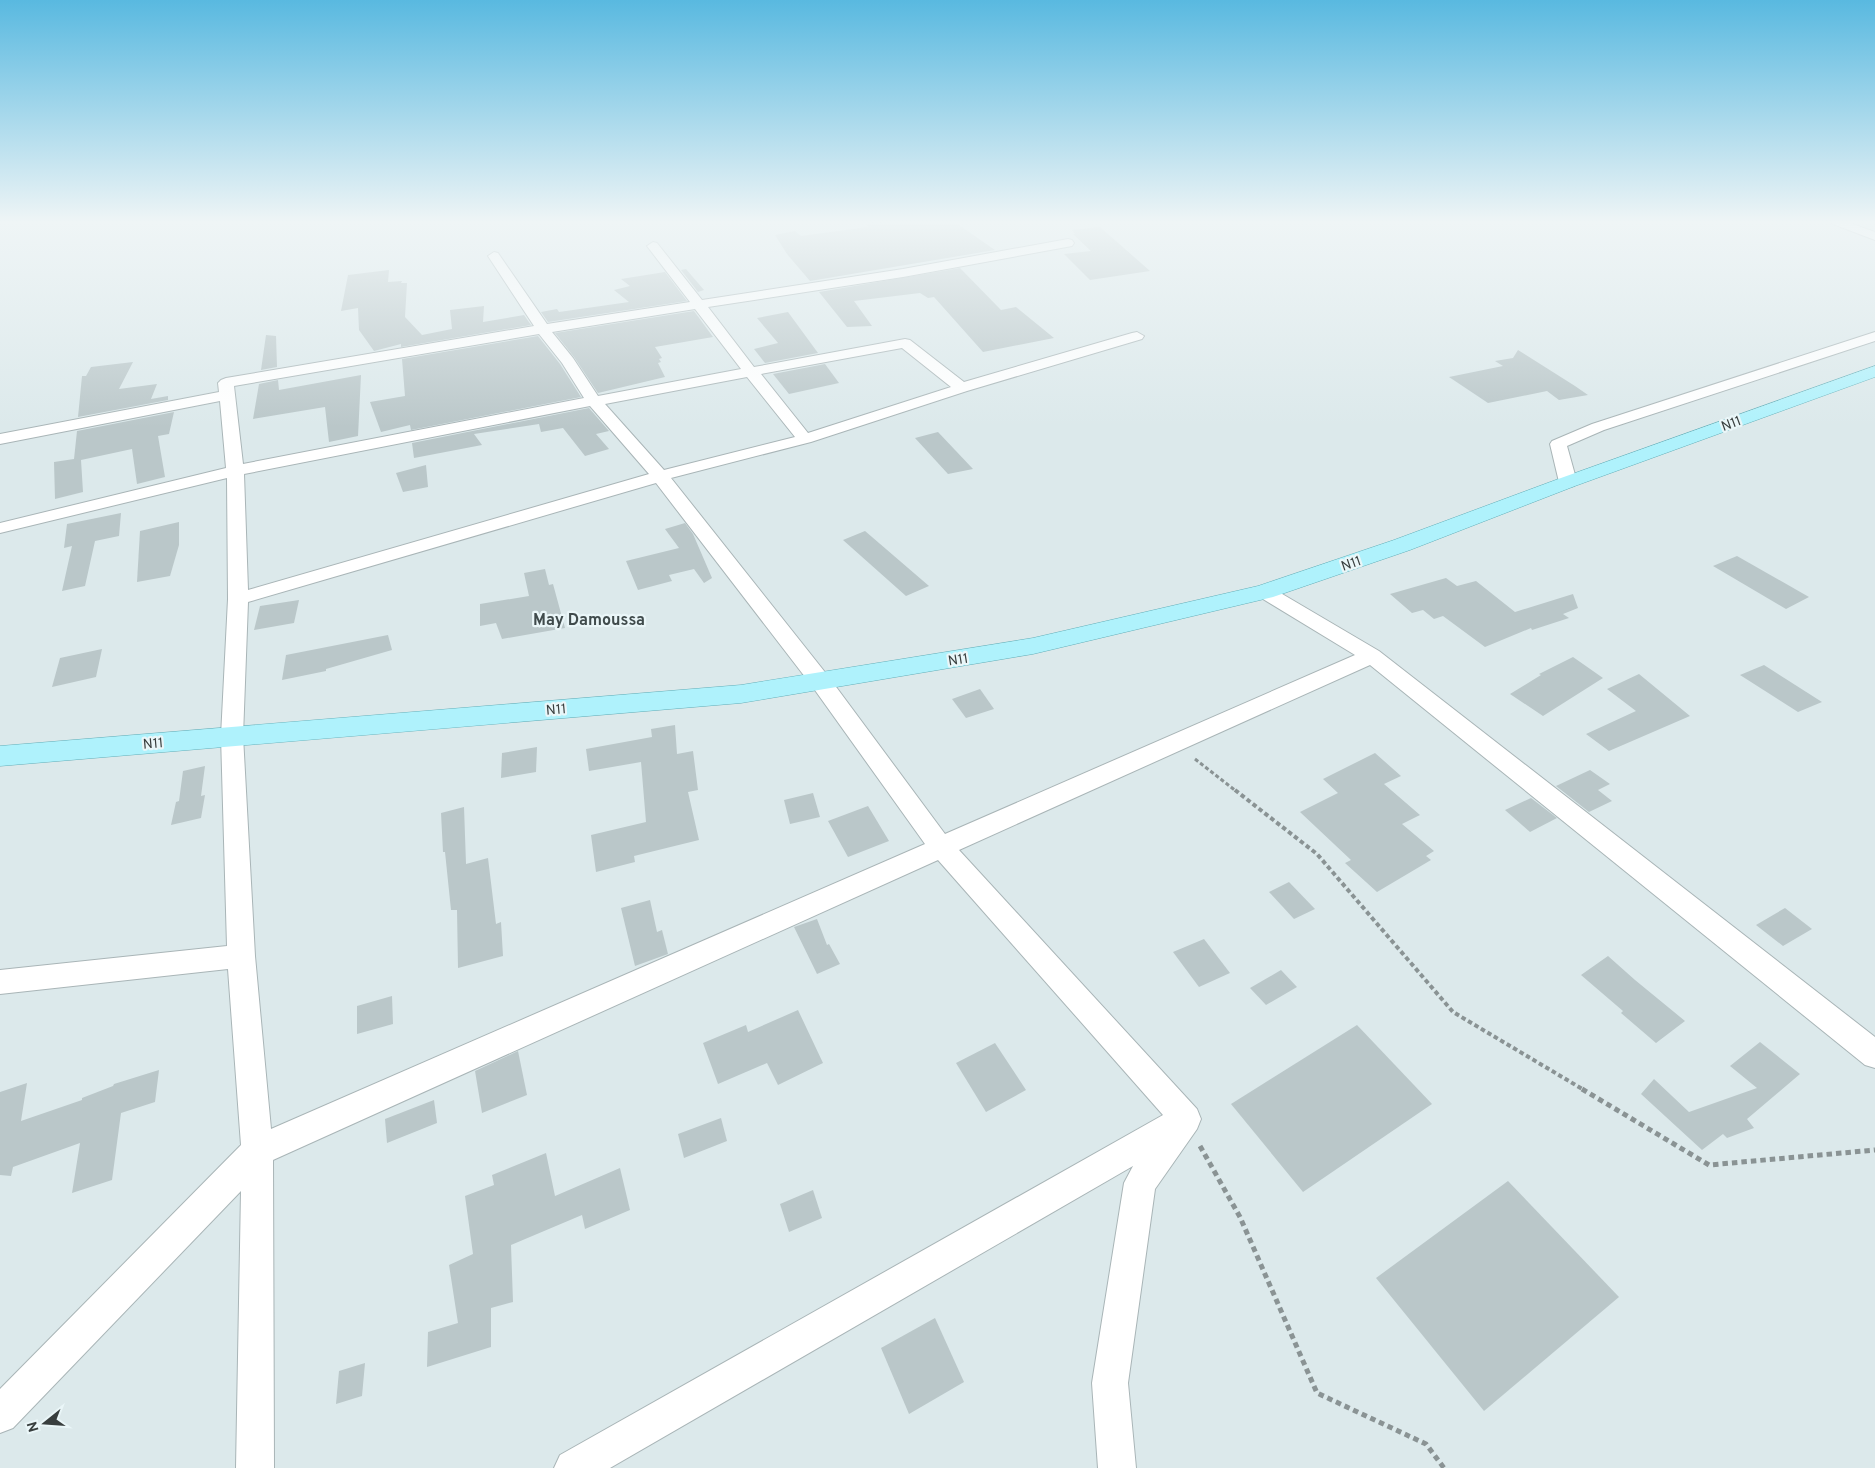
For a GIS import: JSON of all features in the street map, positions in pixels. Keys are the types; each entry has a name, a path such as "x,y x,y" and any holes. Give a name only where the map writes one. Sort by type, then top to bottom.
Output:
{"main road":[{"name":"N11","path":"0,756 741,694 1033,646 1265,592 1402,545 1568,482 1875,371"}],"street":[{"path":"517,291 542,329 568,361 594,400 660,476 820,681 940,846 1186,1119"},
{"path":"687,291 805,439"},
{"path":"255,1468 257,1151 241,956 232,736 238,598 235,470 226,383 542,329 795,291"},
{"path":"238,598 660,476 805,439 962,388 1137,336"},
{"path":"1568,482 1558,444 1598,427 1875,336"},
{"path":"0,528 235,470 594,400 905,343 962,388"},
{"path":"0,439 228,395"},
{"path":"1265,592 1372,656 1875,1055"},
{"path":"0,1415 257,1151 940,846 1372,656"},
{"path":"0,982 241,956"},
{"path":"573,1468 1186,1119"},
{"path":"1117,1468 1110,1383 1140,1183 1186,1119"}],"path":[{"path":"1174,743 1317,854 1453,1012 1709,1165 1875,1150"},
{"path":"1186,1119 1240,1217 1317,1393 1426,1444 1444,1468"}],"building":[{"path":"345,291 407,291 405,317 422,335 452,329 450,310 484,306 483,322 524,315 531,325 401,347 401,344 374,351 359,330 358,308 341,311"},
{"path":"615,291 679,291 687,301 548,322 541,312 557,309 559,312 629,302"},
{"path":"982,291 1001,310 1016,307 1054,338 983,352 934,297 928,298 920,293 854,301 872,326 847,327 819,292"},
{"path":"694,311 713,337 655,347 662,358 659,359 661,362 658,363 665,377 598,393 555,333"},
{"path":"788,312 818,353 765,363 754,349 778,343 757,318"},
{"path":"266,335 276,336 277,367 261,370"},
{"path":"538,336 560,364 581,397 411,430 410,425 381,432 370,402 405,396 402,359"},
{"path":"1518,350 1588,395 1559,400 1547,391 1488,403 1449,377 1503,366 1495,361 1513,358"},
{"path":"133,362 119,389 157,384 151,399 168,396 168,400 78,417 82,376 86,376 91,367"},
{"path":"825,364 839,383 789,394 773,374"},
{"path":"361,375 358,436 329,442 325,407 253,419 259,384 278,380 279,390"},
{"path":"589,408 609,431 596,434 609,449 585,456 563,428 541,432 539,424 474,434 482,445 414,458 412,443"},
{"path":"174,412 169,434 158,436 165,477 137,484 132,449 81,460 83,492 55,499 54,462 74,459 77,431"},
{"path":"938,432 973,469 948,474 915,438"},
{"path":"426,465 428,487 403,492 396,473"},
{"path":"121,513 119,536 95,541 85,586 62,591 72,546 64,548 67,524"},
{"path":"179,522 179,545 170,576 137,582 140,531"},
{"path":"685,523 693,534 712,578 704,583 694,569 669,575 672,581 638,590 626,561 679,548 665,529"},
{"path":"865,531 929,586 906,596 843,540"},
{"path":"1737,556 1809,597 1786,609 1713,566"},
{"path":"545,569 549,585 553,584 565,628 502,639 496,623 480,626 480,604 529,596 524,573"},
{"path":"1446,578 1457,586 1476,581 1515,612 1573,594 1578,608 1563,614 1569,618 1532,630 1531,628 1485,647 1443,616 1434,619 1423,610 1412,613 1390,594"},
{"path":"299,600 294,623 254,630 260,606"},
{"path":"388,635 392,650 326,669 326,671 282,680 286,655"},
{"path":"102,649 96,677 52,687 60,658"},
{"path":"1573,657 1603,678 1543,716 1510,694 1541,675 1539,674"},
{"path":"1764,665 1822,702 1798,712 1740,675"},
{"path":"1639,674 1690,716 1609,751 1586,734 1636,711 1607,689"},
{"path":"980,689 994,709 966,718 952,699"},
{"path":"675,725 677,754 693,751 698,790 688,792 699,840 634,856 635,862 596,872 591,835 646,822 641,762 589,771 586,749 652,737 651,729"},
{"path":"537,747 536,772 501,778 502,753"},
{"path":"1375,753 1401,776 1384,784 1420,815 1402,824 1434,851 1426,856 1431,860 1377,892 1345,863 1351,860 1300,812 1338,793 1323,779"},
{"path":"205,766 201,796 205,795 201,818 171,825 176,802 179,801 183,771"},
{"path":"1590,770 1610,784 1598,790 1612,801 1589,812 1556,786"},
{"path":"813,793 820,817 790,824 784,800"},
{"path":"1531,798 1557,818 1530,832 1505,810"},
{"path":"868,806 889,841 848,857 828,821"},
{"path":"464,807 466,864 488,858 496,924 501,922 503,956 458,968 457,910 451,910 445,852 443,852 441,813"},
{"path":"1289,882 1315,909 1294,919 1269,892"},
{"path":"650,900 657,932 662,930 668,954 635,966 621,908"},
{"path":"1785,908 1812,929 1783,946 1756,925"},
{"path":"817,919 827,945 829,944 840,964 817,974 794,927"},
{"path":"1204,939 1230,973 1199,987 1173,952"},
{"path":"1608,956 1685,1021 1656,1043 1621,1013 1623,1011 1581,975"},
{"path":"1281,970 1297,987 1266,1005 1250,988"},
{"path":"392,996 393,1024 357,1034 357,1006"},
{"path":"798,1010 823,1063 778,1085 767,1063 718,1084 703,1043 746,1025 748,1032"},
{"path":"1357,1025 1432,1104 1303,1192 1231,1104"},
{"path":"1760,1042 1800,1074 1747,1119 1754,1128 1727,1138 1723,1134 1702,1150 1641,1094 1654,1079 1689,1112 1757,1088 1730,1066"},
{"path":"995,1043 1026,1090 986,1112 956,1063"},
{"path":"518,1051 527,1095 482,1113 475,1071"},
{"path":"159,1070 155,1102 121,1113 112,1180 72,1193 80,1143 13,1167 11,1176 0,1175 0,1092 27,1083 21,1121 82,1100 82,1098 114,1084"},
{"path":"434,1100 437,1123 387,1143 385,1119"},
{"path":"721,1118 727,1141 684,1158 678,1134"},
{"path":"546,1153 555,1196 620,1168 630,1210 585,1229 582,1215 511,1245 513,1302 491,1308 491,1347 427,1367 428,1332 458,1323 449,1265 473,1254 465,1196 494,1185 492,1175"},
{"path":"1508,1181 1619,1297 1484,1411 1376,1278"},
{"path":"813,1190 822,1218 789,1232 780,1204"},
{"path":"935,1318 964,1382 909,1414 881,1348"},
{"path":"365,1363 362,1396 336,1404 339,1371"}],"district":[{"name":"May Damoussa","path":"589,619"}]}
